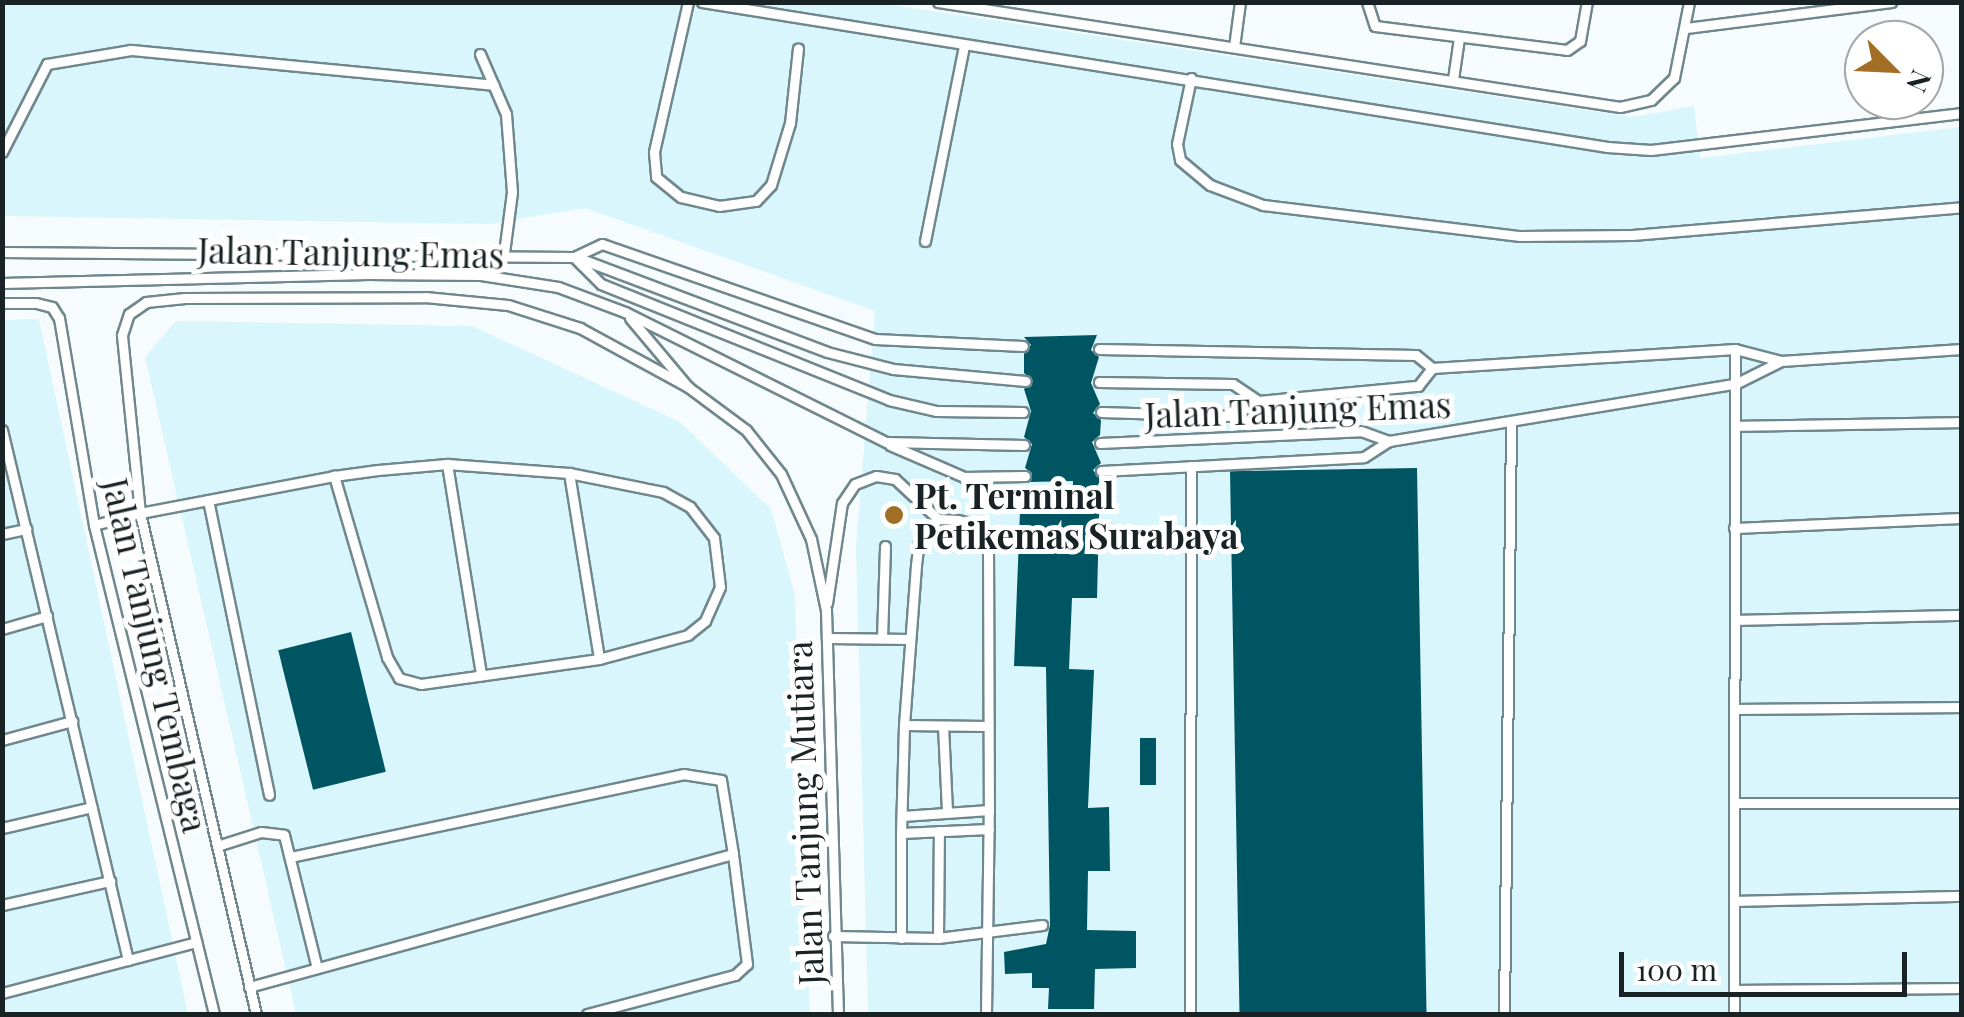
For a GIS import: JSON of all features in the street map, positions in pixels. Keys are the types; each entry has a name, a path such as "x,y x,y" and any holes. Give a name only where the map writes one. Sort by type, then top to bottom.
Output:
{"lane":[{"path":"688,2 654,152 656,177 682,197 719,206 756,201 771,186 790,123 798,48"},
{"path":"702,2 1651,150 1962,113"},
{"path":"938,2 1620,107 1651,100 1674,78 1689,2"},
{"path":"1234,47 1240,2"},
{"path":"1366,2 1375,26 1567,50 1580,42 1587,2"},
{"path":"1686,28 1892,2"},
{"path":"1453,79 1460,38"},
{"path":"925,241 964,45"},
{"path":"2,152 47,64 131,50 494,85"},
{"path":"480,54 506,114 512,192 504,253"},
{"path":"1192,78 1177,144 1180,160 1210,185 1263,205 1520,236 1632,234 1962,207"},
{"path":"574,256 602,244 875,339 1023,346"},
{"name":"Jalan Tanjung Emas","path":"2,252 574,256"},
{"path":"574,256 827,352 927,374 1024,381"},
{"path":"574,256 601,284 890,400 936,411 1023,412"},
{"name":"Jalan Tanjung Emas","path":"2,283 480,276 558,287 625,312 886,442 1024,444"},
{"name":"Jalan Tanjung Tembaga","path":"256,1014 140,512 122,336 128,314 146,302 185,298 425,296 508,305 580,328 688,387"},
{"name":"Jalan Tanjung Tembaga","path":"2,303 52,308 94,524 214,1014"},
{"name":"Jalan Tanjung Mutiara","path":"625,312 688,387 746,430 781,474 811,539 828,638 838,1014"},
{"path":"1099,349 1416,356 1432,368 1735,349 1780,361 1962,348"},
{"path":"1734,1014 1739,804 1735,349"},
{"name":"Jalan Tanjung Emas","path":"1100,443 1361,431 1389,441 1510,426 1735,384 1780,361"},
{"path":"1099,382 1233,384 1258,401 1418,386 1432,368"},
{"name":"Jalan Tanjung Emas","path":"1101,412 1231,416 1258,401"},
{"path":"1735,426 1962,422"},
{"path":"1504,1014 1510,426"},
{"path":"2,430 128,960"},
{"path":"1101,471 1364,457 1389,441"},
{"path":"886,442 929,467 964,477 1025,476"},
{"path":"94,524 334,476 446,464 569,473 663,492 690,507 714,538 720,586 706,621 688,634 599,659 421,684 399,678 387,657 334,476"},
{"path":"446,464 481,676"},
{"path":"1190,1014 1191,466"},
{"path":"569,473 599,659"},
{"name":"Jalan Tanjung Mutiara","path":"826,610 842,502 855,484 876,476 895,480 938,519"},
{"path":"208,500 270,796"},
{"path":"1734,528 1962,518"},
{"path":"901,938 904,725 910,639 919,540 938,519 977,526 988,542 990,930 986,1014"},
{"path":"2,534 26,529"},
{"path":"882,638 885,546"},
{"path":"1736,620 1962,615"},
{"path":"2,629 47,616"},
{"path":"828,638 910,639"},
{"path":"1736,709 1962,707"},
{"path":"2,740 72,721"},
{"path":"904,725 986,726"},
{"path":"942,726 947,812"},
{"path":"290,857 684,774 721,780 747,964 735,975 587,1014"},
{"path":"1739,804 1962,803"},
{"path":"2,828 92,806"},
{"path":"902,816 989,810"},
{"path":"901,833 990,829"},
{"path":"938,938 939,831"},
{"path":"216,846 272,833 284,836 317,968"},
{"path":"249,987 733,854"},
{"path":"2,905 110,881"},
{"path":"1736,900 1962,896"},
{"path":"833,936 938,938 1042,926"},
{"path":"2,993 196,942"},
{"path":"1735,990 1962,988"}],"shaded area":[{"path":"3,2 879,3 1632,117 1694,106 1700,158 1961,127 1961,1014 868,1014 856,547 875,311 585,208 489,224 3,216"},
{"path":"39,319 188,1014 3,1014 2,320"},
{"path":"176,321 472,326 680,422 771,509 795,595 810,1014 296,1014 145,357"}],"building":[{"path":"1097,335 1091,350 1099,357 1091,383 1100,404 1093,413 1101,420 1100,435 1092,442 1101,463 1093,470 1100,479 1097,598 1072,598 1069,669 1094,670 1088,808 1109,807 1110,871 1088,871 1087,930 1136,931 1136,968 1095,969 1094,1009 1048,1009 1049,988 1032,988 1032,973 1005,974 1004,952 1046,944 1050,925 1046,667 1014,666 1020,511 1072,513 1073,481 1030,482 1032,473 1025,468 1032,444 1024,437 1031,411 1024,389 1033,381 1024,373 1024,354 1031,345 1024,337"},
{"path":"1417,468 1427,1014 1240,1014 1230,471"},
{"path":"351,632 386,772 313,790 278,650"},
{"path":"1140,738 1156,738 1156,785 1140,785"}],"place":[{"name":"Pt. Terminal Petikemas Surabaya","path":"894,515"}]}
